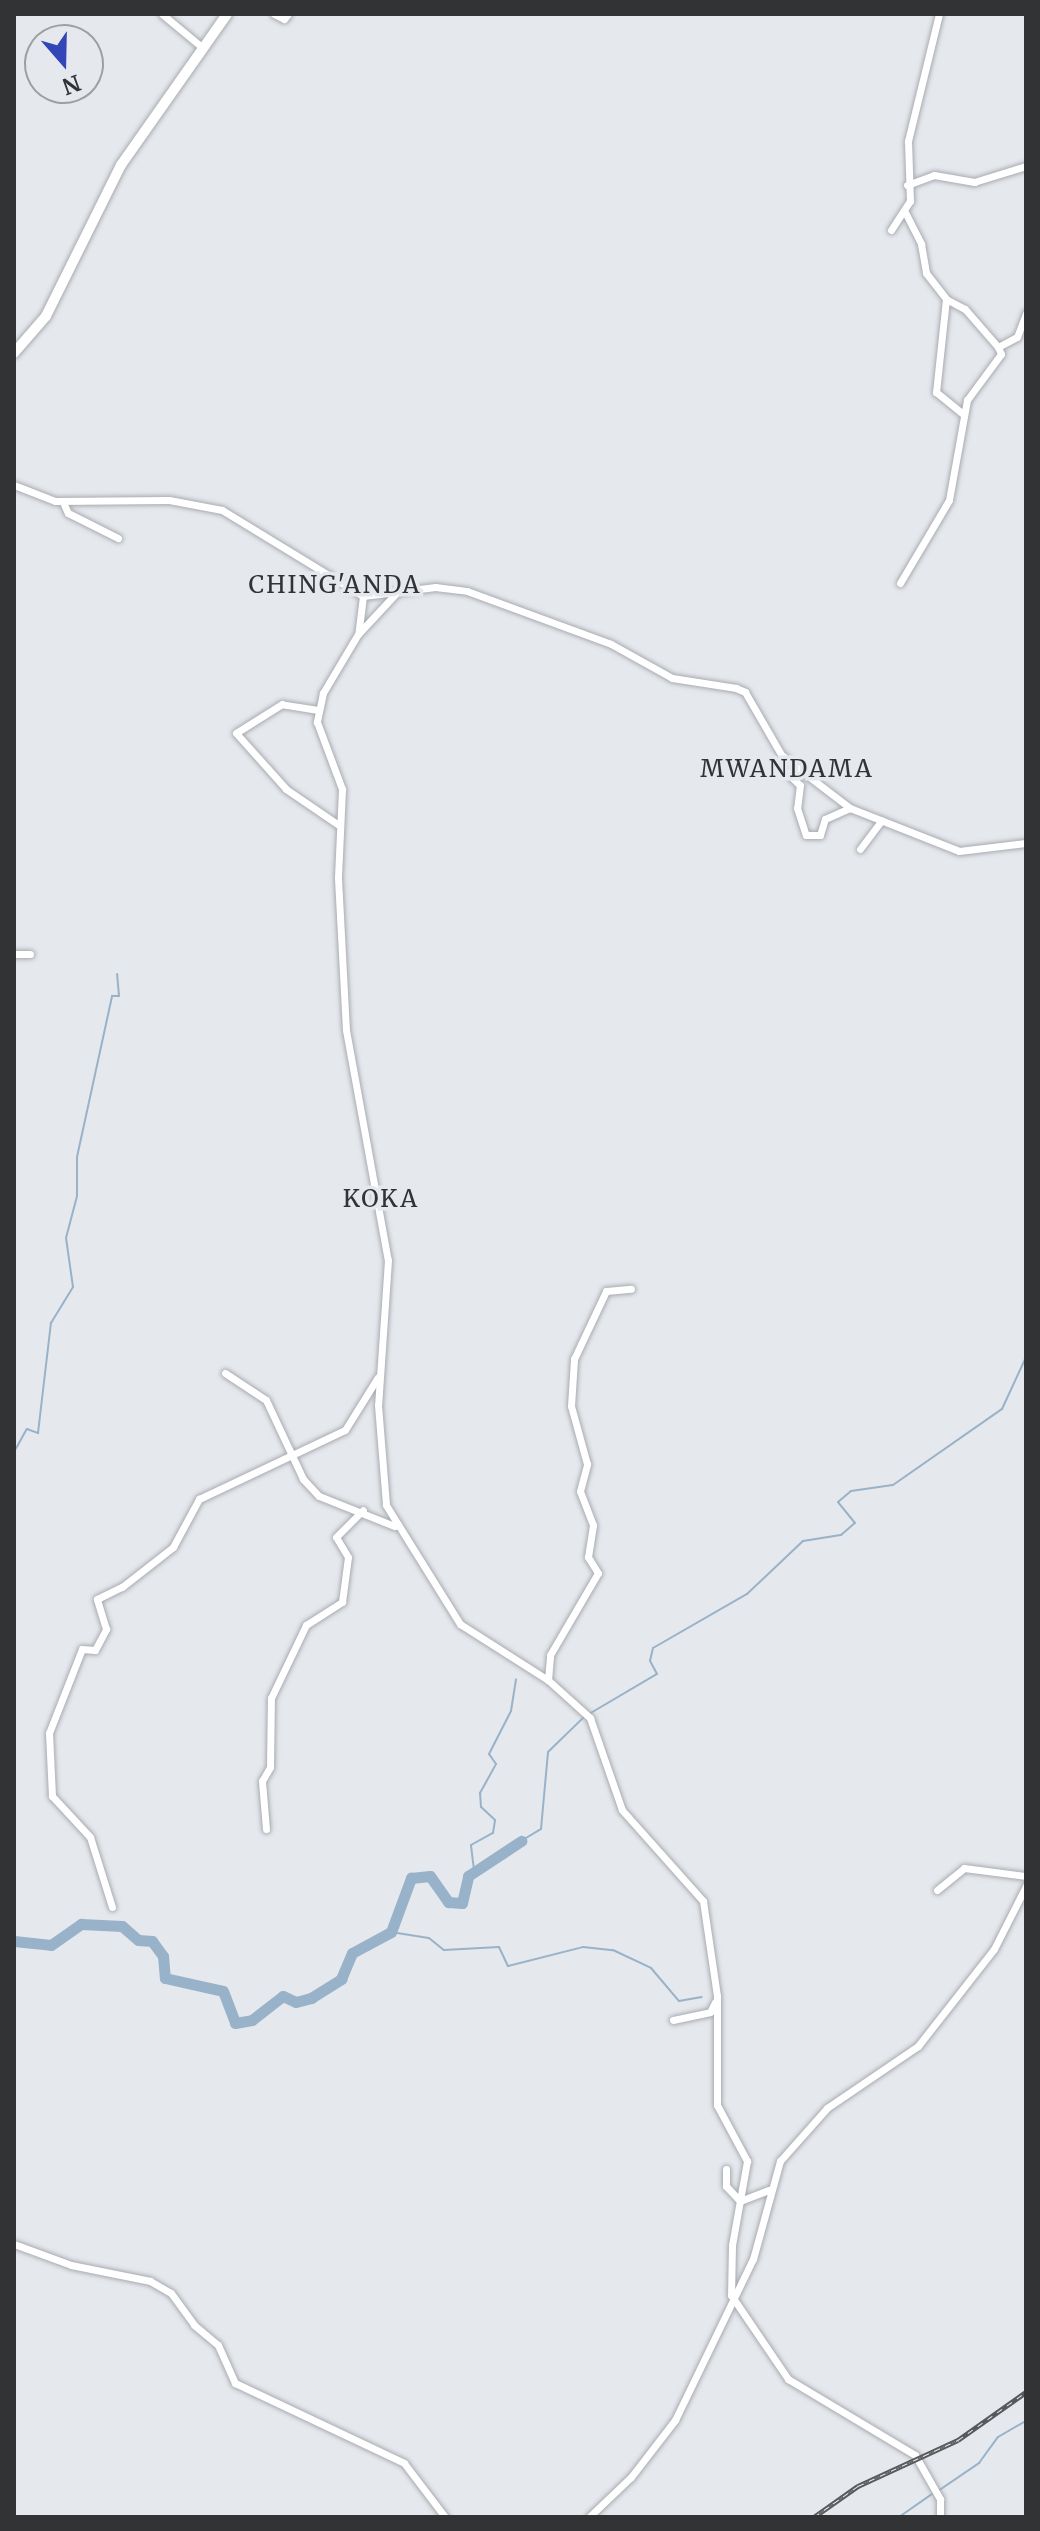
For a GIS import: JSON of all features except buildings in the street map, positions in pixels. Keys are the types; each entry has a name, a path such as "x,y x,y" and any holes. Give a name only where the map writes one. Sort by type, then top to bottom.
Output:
{"street":[{"path":"162,14 203,48"},
{"path":"14,353 51,307 121,165 227,14"},
{"path":"274,14 284,19 288,14"},
{"path":"900,583 949,500 970,394 1001,354 965,309 946,299 926,273 923,251 905,212 920,77 939,14"},
{"path":"907,185 934,175 974,182 1026,166"},
{"path":"891,230 905,212"},
{"path":"946,299 936,392 964,415"},
{"path":"998,347 1017,337 1026,313"},
{"path":"14,485 63,502 169,500 222,510 363,596 399,590 467,591 611,644 672,678 745,692 783,756 850,808 959,851 1026,843"},
{"path":"63,502 68,513 118,538"},
{"path":"399,590 358,634 318,710 342,789 340,826 346,1031 388,1260 380,1375 379,1464 395,1527 460,1624 548,1680 586,1715 622,1810 703,1901 717,1996 717,2105 747,2161 731,2295 788,2379 911,2451 940,2499 940,2517"},
{"path":"358,634 363,596"},
{"path":"318,710 282,704 236,733 286,789 340,826"},
{"path":"783,756 779,765 800,785 797,808 806,835 820,835 825,819 850,808"},
{"path":"860,849 882,820"},
{"path":"14,954 30,954"},
{"path":"548,1680 550,1655 598,1573 588,1557 593,1525 580,1491 587,1464 571,1406 574,1359 606,1291 631,1289"},
{"path":"225,1373 266,1400 319,1496 363,1510 395,1527"},
{"path":"112,1907 90,1837 52,1796 49,1733 82,1649 95,1650 106,1629 97,1599 122,1587 173,1547 199,1499 295,1457 345,1430 380,1375"},
{"path":"266,1829 262,1781 270,1767 271,1698 306,1625 342,1602 348,1557 336,1537 363,1510"},
{"path":"937,1890 964,1868 1026,1876"},
{"path":"589,2517 668,2431 759,2242 769,2190 780,2161 827,2108 918,2046 994,1949 1026,1886"},
{"path":"673,2020 710,2012 717,1996"},
{"path":"726,2169 726,2186 740,2201"},
{"path":"740,2201 769,2190"},
{"path":"14,2244 71,2265 150,2281 171,2293 194,2325 218,2345 235,2383 404,2463 445,2517"}],"waterway":[{"path":"14,1452 27,1429 38,1433 51,1323 73,1287 66,1238 77,1196 77,1157 112,996 119,996 117,974"},
{"path":"589,1714 657,1674 650,1661 653,1648 747,1594 803,1541 841,1535 855,1523 838,1502 851,1491 893,1485 1002,1409 1026,1357"},
{"path":"474,1870 471,1845 493,1833 495,1820 481,1807 480,1793 496,1764 489,1754 511,1711 516,1679"},
{"path":"521,1841 541,1829 548,1752 584,1717"},
{"path":"14,1941 51,1945 81,1924 122,1926 138,1940 152,1941 163,1956 165,1978 223,1991 235,2023 252,2020 283,1996 296,2002 311,1998 341,1979 352,1953 391,1932 411,1878 430,1876 448,1902 462,1903 468,1876 521,1841"},
{"path":"391,1932 429,1938 444,1950 499,1947 508,1966 583,1947 613,1950 651,1968 679,2001 702,1997"},
{"path":"938,2491 979,2463 998,2437 1026,2421"},
{"path":"899,2517 932,2494"}],"railway":[{"path":"814,2517 858,2486 958,2440 1026,2392"}],"district":[{"name":"CHING'ANDA","path":"335,585"},
{"name":"MWANDAMA","path":"787,769"},
{"name":"KOKA","path":"381,1199"}]}
